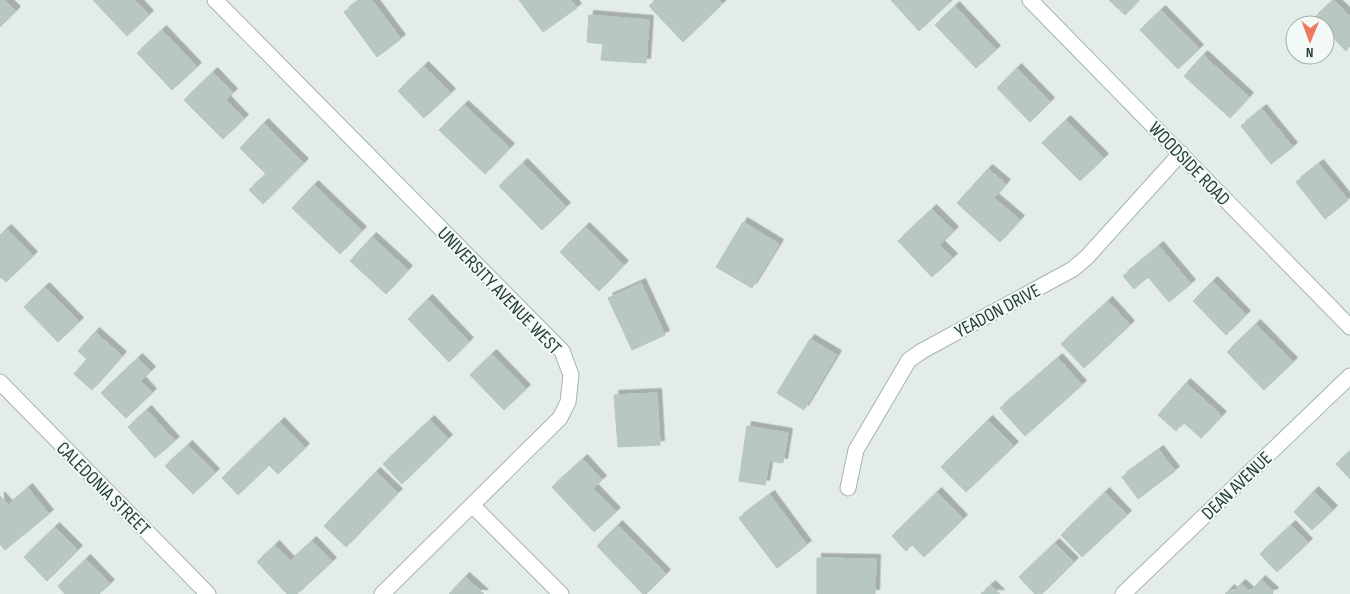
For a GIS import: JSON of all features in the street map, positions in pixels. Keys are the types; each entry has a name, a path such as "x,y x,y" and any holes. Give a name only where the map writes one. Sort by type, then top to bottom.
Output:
{"street":[{"name":"UNIVERSITY AVENUE WEST","path":"215,0 562,351 571,375 568,402 560,418 382,594"},
{"name":"WOODSIDE ROAD","path":"1030,0 1350,327"},
{"name":"YEADON DRIVE","path":"848,488 856,450 909,360 922,350 1073,269 1087,257 1180,153"},
{"name":"DEAN AVENUE","path":"1123,594 1350,376"},
{"name":"CALEDONIA STREET","path":"0,382 208,594"},
{"path":"473,506 560,594"}],"building":[{"path":"0,0 5,0 16,11 0,27"},
{"path":"93,0 135,0 149,15 127,36"},
{"path":"361,0 372,0 401,39 377,57 344,12"},
{"path":"519,0 571,0 577,8 543,32"},
{"path":"655,0 719,0 722,4 683,42 649,6"},
{"path":"891,0 948,0 950,2 919,31"},
{"path":"1109,0 1139,0 1125,15"},
{"path":"1333,0 1350,16 1350,46 1346,51 1335,39 1335,15 1317,15"},
{"path":"955,6 996,50 976,68 935,25"},
{"path":"1161,10 1199,49 1178,69 1140,30"},
{"path":"589,15 649,20 646,63 601,60 603,44 587,42"},
{"path":"162,30 197,67 172,90 137,53"},
{"path":"1203,55 1249,97 1230,118 1184,76"},
{"path":"424,66 451,93 424,118 398,91"},
{"path":"1017,68 1050,102 1030,122 997,88"},
{"path":"213,72 233,93 226,100 244,119 223,139 184,100"},
{"path":"464,105 510,148 485,174 439,130"},
{"path":"1262,109 1293,147 1271,164 1241,126"},
{"path":"1066,120 1104,158 1080,181 1042,143"},
{"path":"264,123 304,163 263,204 249,190 266,174 240,148"},
{"path":"523,163 566,207 542,230 499,186"},
{"path":"1319,164 1348,200 1325,219 1296,182"},
{"path":"988,169 1006,184 994,198 1020,220 1000,242 957,203"},
{"path":"314,185 362,231 340,254 292,208"},
{"path":"932,209 954,231 940,245 953,258 932,277 898,241"},
{"path":"743,222 779,244 752,288 716,267"},
{"path":"585,227 624,265 599,291 560,252"},
{"path":"7,229 33,256 6,282 0,277 0,235"},
{"path":"372,237 408,270 386,294 350,261"},
{"path":"1159,246 1191,284 1169,302 1148,277 1134,289 1123,276"},
{"path":"1213,281 1246,315 1226,335 1193,301"},
{"path":"641,283 665,335 632,350 608,298"},
{"path":"45,287 79,322 58,342 24,307"},
{"path":"428,299 469,342 449,362 408,319"},
{"path":"1108,301 1130,325 1084,368 1061,344"},
{"path":"1256,324 1293,362 1264,390 1227,352"},
{"path":"95,332 122,356 92,390 74,374 87,359 78,351"},
{"path":"810,339 837,355 804,410 777,393"},
{"path":"492,354 526,389 504,410 470,375"},
{"path":"138,358 151,371 141,381 152,393 126,418 101,393"},
{"path":"1058,358 1082,385 1025,436 1000,408"},
{"path":"1186,383 1222,416 1201,438 1183,422 1176,431 1158,415"},
{"path":"657,393 660,445 618,447 614,395"},
{"path":"147,410 175,441 155,458 128,427"},
{"path":"430,420 448,439 402,484 383,464"},
{"path":"988,420 1014,446 966,492 941,467"},
{"path":"280,422 305,448 278,474 269,465 238,495 222,478"},
{"path":"747,426 788,433 783,463 769,461 765,485 739,481"},
{"path":"188,445 215,473 193,494 165,466"},
{"path":"1159,450 1175,471 1138,499 1122,477"},
{"path":"1350,451 1350,479 1336,464"},
{"path":"583,459 602,480 593,488 616,512 594,532 552,487"},
{"path":"376,472 398,493 346,547 324,526"},
{"path":"28,488 49,514 5,550 0,544 0,496 8,505"},
{"path":"1314,491 1333,510 1312,530 1294,512"},
{"path":"937,492 963,519 924,557 912,545 906,551 892,536"},
{"path":"1105,492 1127,515 1082,557 1061,535"},
{"path":"770,495 807,545 777,568 739,518"},
{"path":"618,525 666,574 646,594 643,594 597,546"},
{"path":"1291,525 1308,543 1277,572 1260,554"},
{"path":"55,527 78,550 47,581 24,557"},
{"path":"312,541 332,562 297,594 287,594 257,562 275,545 290,561"},
{"path":"1055,543 1074,562 1042,594 1035,594 1019,577"},
{"path":"817,558 876,559 875,594 817,594"},
{"path":"86,559 110,584 99,594 65,594 58,586"},
{"path":"465,577 484,594 449,594"},
{"path":"1261,580 1274,592 1272,594 1225,594 1230,589 1233,592 1241,584 1250,592"},
{"path":"991,585 1000,594 981,594"}]}
